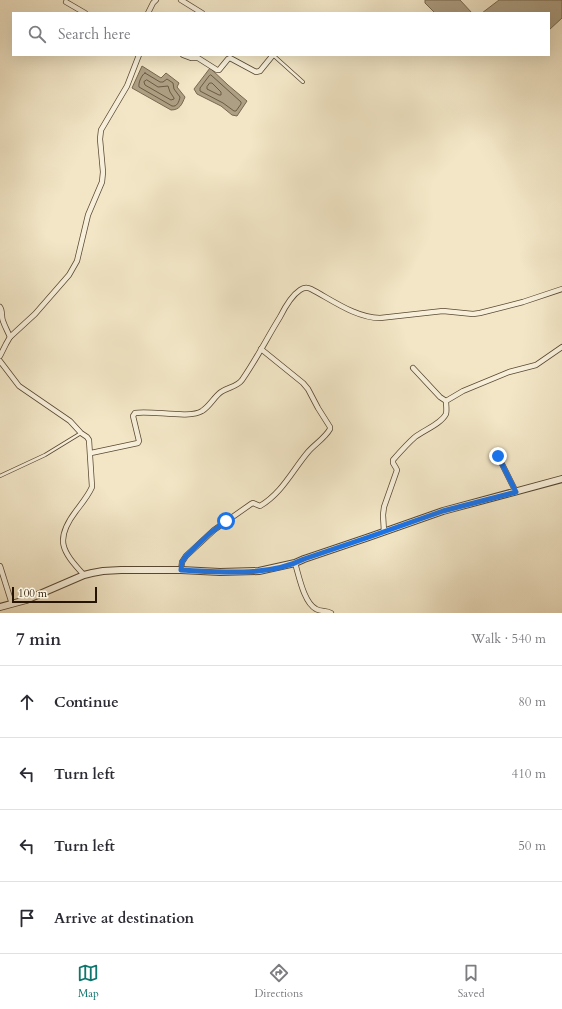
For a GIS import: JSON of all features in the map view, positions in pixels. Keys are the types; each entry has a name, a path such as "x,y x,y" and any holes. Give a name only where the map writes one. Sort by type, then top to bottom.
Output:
{"street":[{"path":"148,12 156,0"},
{"path":"181,0 200,12"},
{"path":"66,2 83,12"},
{"path":"0,356 10,337 35,314 69,275 74,266 88,215 102,182 101,130 126,86 140,56"},
{"path":"186,56 198,58 211,68 218,70 230,58 256,72 260,71 272,56"},
{"path":"90,454 138,443 139,441 134,416 135,413 194,414 203,411 220,392 236,385 241,381 290,301 304,288 307,287 360,315 371,318 443,311 473,314 480,313 523,302 562,289"},
{"path":"0,307 3,322 10,337"},
{"path":"446,401 464,391 509,372 536,365 562,347"},
{"path":"181,570 184,559 214,530 251,504 262,506 278,492 308,452 330,429 304,383 261,349"},
{"path":"0,361 19,386 70,420 89,440 92,487 65,528 62,537 64,549 71,562 84,576"},
{"path":"413,368 440,398 446,401"},
{"path":"384,532 384,507 397,470 393,460 416,436 435,425 444,417 446,401"},
{"path":"498,456 516,492"},
{"path":"0,607 26,600 84,576 103,571 259,571 295,564 304,559 443,511 562,479"},
{"path":"295,564 306,597 312,606 317,610 325,610 331,613"},
{"path":"0,566 12,604"}],"lane":[{"path":"274,56 303,82"},
{"path":"0,476 45,455 81,433"}],"water":[{"path":"425,0 460,0 471,12 434,12 425,3"},
{"path":"499,0 562,0 562,18 550,29 550,12 483,12"},
{"path":"142,66 161,78 166,73 179,83 177,87 185,97 179,108 171,110 132,88"},
{"path":"210,68 247,101 237,116 232,115 221,106 197,94 194,89"}],"route":[{"path":"226,521 209,534 186,556 182,562 181,570 240,572 259,571 295,564 304,559 443,511 516,492 498,456"}]}
